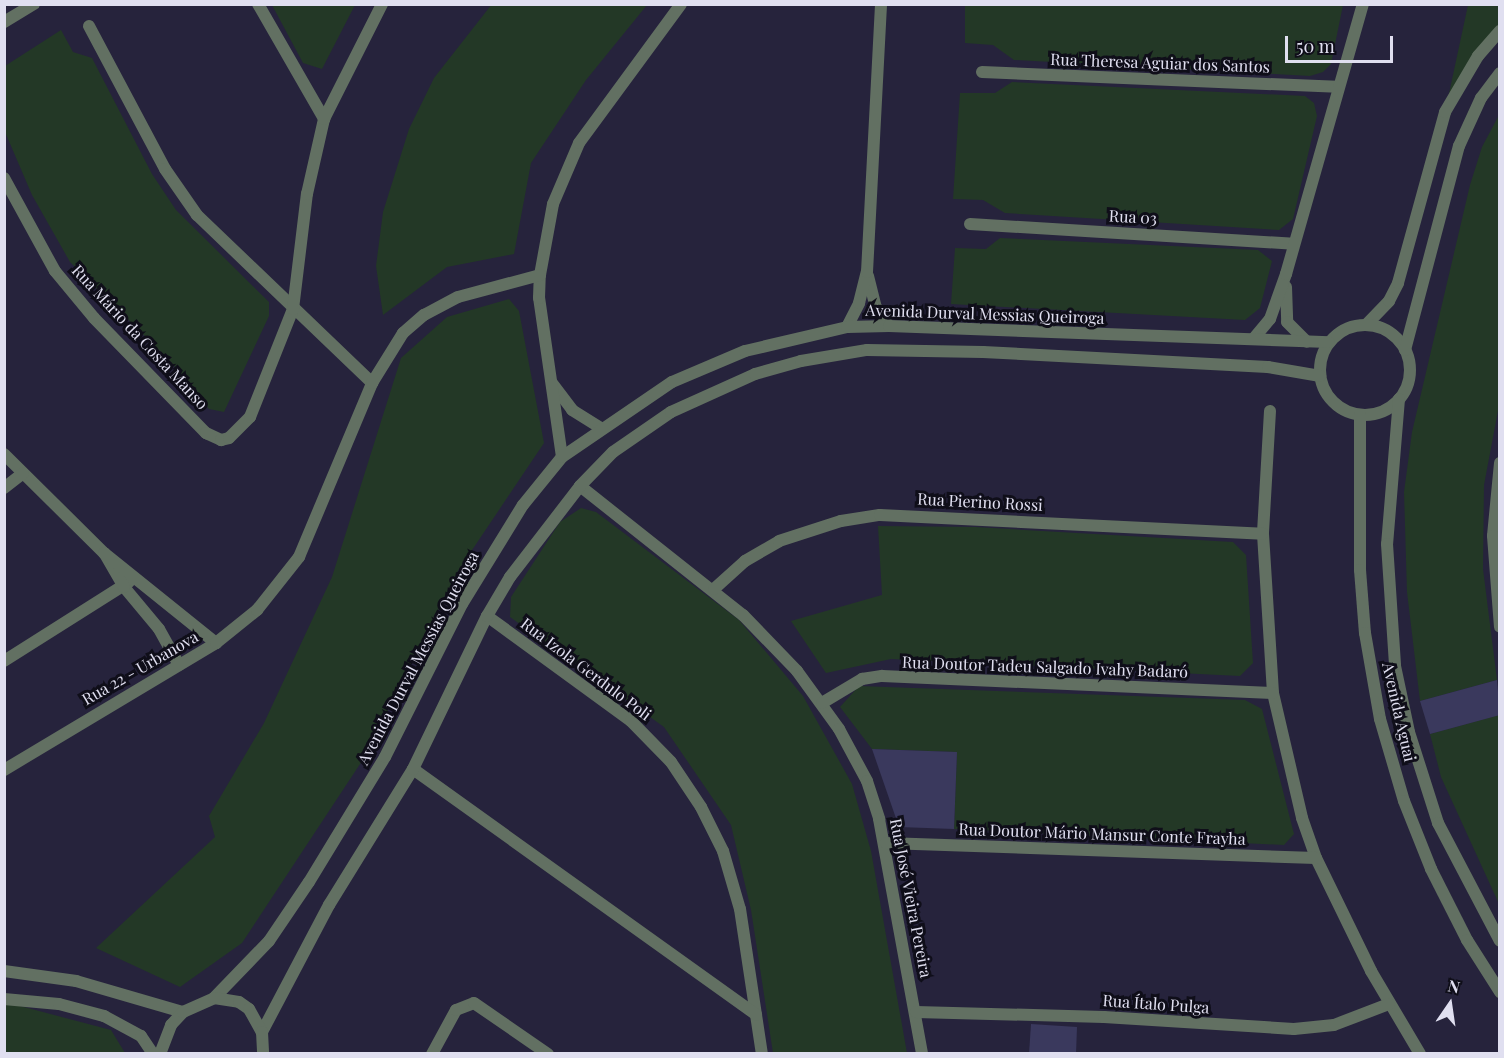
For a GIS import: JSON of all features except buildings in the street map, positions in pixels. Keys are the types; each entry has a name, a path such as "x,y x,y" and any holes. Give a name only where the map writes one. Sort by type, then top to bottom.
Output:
{"street":[{"path":"4,22 34,4"},
{"path":"258,4 324,119"},
{"path":"293,309 308,195 324,119 382,4"},
{"path":"562,457 539,298 540,274 553,204 579,143 681,4"},
{"path":"847,327 860,303 867,272 881,4"},
{"path":"1254,338 1270,320 1286,274 1337,87 1363,4"},
{"path":"89,26 180,192 293,309 372,383"},
{"path":"1500,31 1479,56 1445,112 1398,282 1389,301 1366,325 1339,333 1329,342 1321,358 1320,376 1333,402 1360,415 1375,414 1399,399 1409,376 1405,350 1459,146 1481,98 1500,73"},
{"name":"Rua Theresa Aguiar dos Santos","path":"982,72 1337,87"},
{"name":"Rua Mário da Costa Manso","path":"4,177 56,271 94,318 214,438 229,438 250,417 293,309"},
{"name":"Rua 03","path":"970,224 1293,244"},
{"path":"867,272 876,307 888,326"},
{"name":"Rua 22 - Urbanova","path":"4,770 216,643 257,610 282,583 310,537 372,383 393,346 424,315 482,289 540,274"},
{"path":"1286,274 1287,322 1308,342"},
{"path":"1366,325 1389,332 1405,350"},
{"name":"Avenida Durval Messias Queiroga","path":"214,998 269,941 309,882 384,758 462,604 523,505 562,457 672,382 708,364 804,334 847,327 888,326 1329,342"},
{"path":"263,1053 262,1032 329,905 414,769 487,616 546,526 580,486 638,433 710,391 801,361 867,350 983,352 1268,367 1320,376"},
{"path":"551,382 572,410 601,429"},
{"name":"Avenida Aguai","path":"1399,399 1387,544 1395,666 1409,732 1438,823 1500,941"},
{"path":"1270,411 1263,534 1273,693 1302,818 1316,858 1389,1004 1420,1053"},
{"name":"Avenida Aguai","path":"1360,415 1360,570 1365,633 1380,719 1404,801 1431,869 1467,940 1500,992"},
{"path":"4,454 104,553 216,643"},
{"path":"1500,463 1493,536 1500,627"},
{"path":"4,488 22,473"},
{"name":"Rua José Vieira Pereira","path":"580,486 714,589 769,639 822,703 859,764 886,843 922,1053"},
{"name":"Rua Pierino Rossi","path":"714,589 745,561 779,541 842,521 880,516 1263,534"},
{"path":"104,553 124,586 159,629 179,665"},
{"path":"4,661 135,577"},
{"name":"Rua Izola Gerdulo Poli","path":"487,616 631,721 655,743 686,782 713,827 740,909 762,1053"},
{"name":"Rua Doutor Tadeu Salgado Ivahy Badaró","path":"822,703 862,679 882,676 1273,693"},
{"path":"414,769 756,1015"},
{"name":"Rua Doutor Mário Mansur Conte Frayha","path":"886,843 1316,858"},
{"path":"4,971 76,981 183,1012"},
{"path":"160,1053 171,1025 183,1012 214,998 244,1005 262,1032"},
{"path":"4,999 59,1004 104,1016 141,1036 153,1053"},
{"path":"432,1053 449,1019 463,1004 482,1005 548,1053"},
{"name":"Rua Ítalo Pulga","path":"916,1012 1104,1017 1294,1029 1334,1025 1389,1004"}],"green space":[{"path":"492,4 647,5 586,80 531,163 514,254 447,267 383,315 376,266 383,212 409,129 434,78"},
{"path":"965,4 1343,5 1331,64 1323,72 1310,76 1014,60 993,45 965,43"},
{"path":"272,5 355,5 322,69 303,63"},
{"path":"1468,5 1499,5 1499,31 1445,112"},
{"path":"61,30 73,52 92,58 152,174 176,210 269,302 269,316 224,412 209,409 170,361 70,262 32,195 5,132 5,66"},
{"path":"1012,82 1305,96 1314,103 1317,116 1293,219 1279,230 1005,213 983,200 953,199 960,93 995,93"},
{"path":"1499,115 1500,400 1484,485 1483,569 1497,680 1420,701 1407,592 1404,492 1412,432 1470,185 1482,147"},
{"path":"1000,238 1258,250 1272,261 1260,308 1245,320 951,304 955,248 986,249"},
{"path":"509,299 519,311 544,443 458,571 364,758 242,943 180,987 96,948 215,837 209,816 264,723 332,577 401,358 447,317"},
{"path":"581,508 596,512 739,620 803,696 852,784 871,851 907,1053 773,1053 751,910 731,825 664,727 510,617 511,597 560,522"},
{"path":"878,526 975,527 1233,542 1246,555 1253,663 1240,676 891,659 826,673 791,621 882,595"},
{"path":"859,686 1245,700 1262,709 1294,834 1284,845 954,829 957,752 872,749 840,707"},
{"path":"1500,715 1499,904 1441,777 1430,734"},
{"path":"5,1002 111,1030 125,1053 5,1054"}]}
